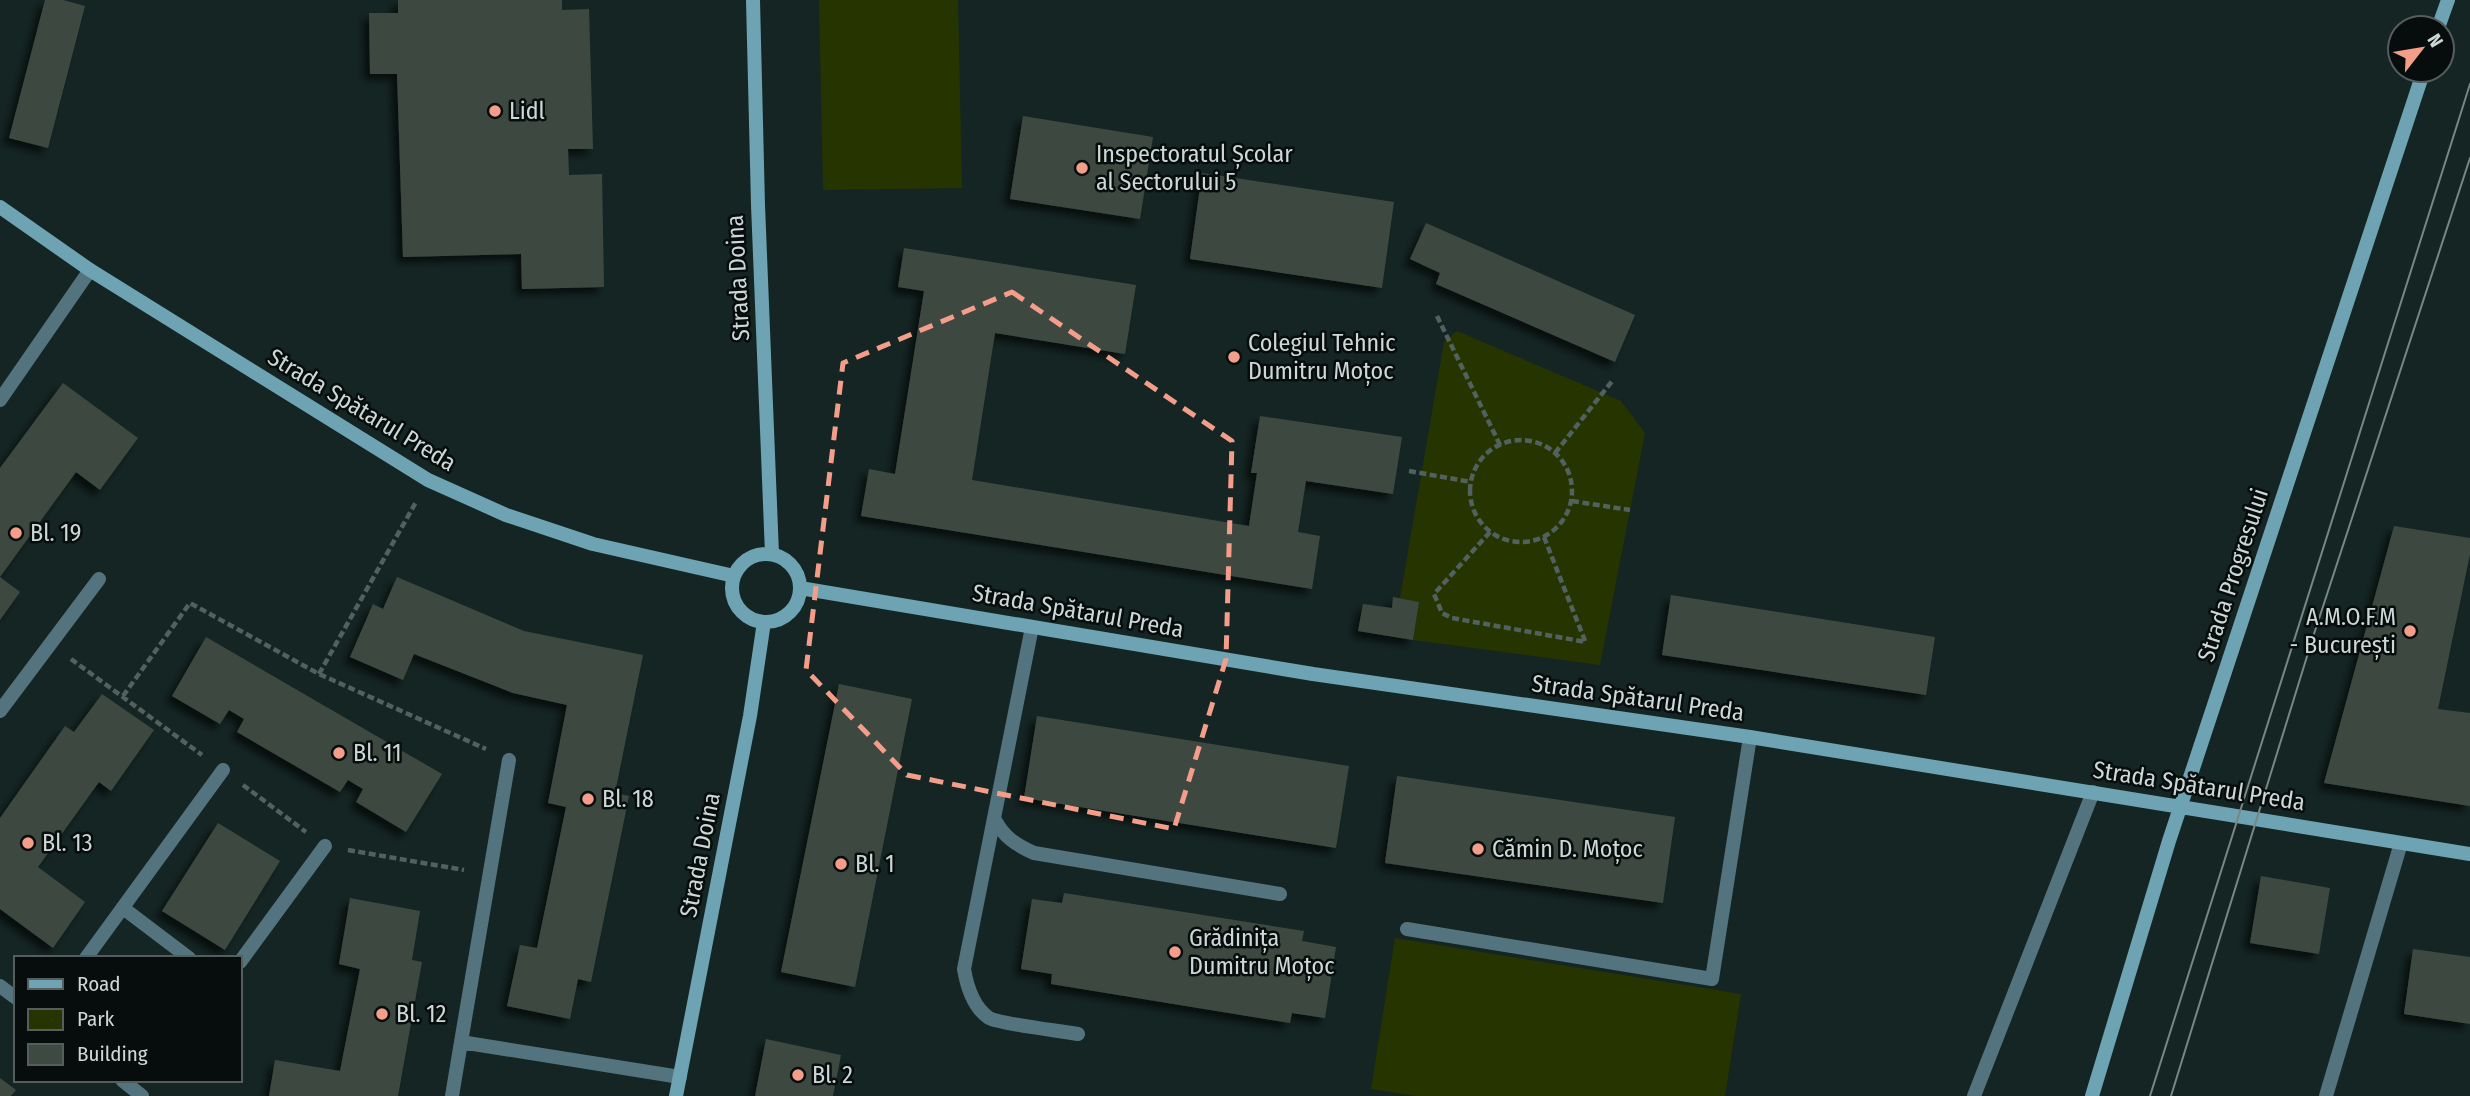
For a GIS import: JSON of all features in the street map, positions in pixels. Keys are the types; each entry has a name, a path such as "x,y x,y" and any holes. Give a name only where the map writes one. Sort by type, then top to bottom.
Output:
{"street":[{"name":"Strada Doina","path":"753,0 772,554"},
{"name":"Strada Progresului","path":"2092,1096 2181,805 2419,84"},
{"name":"Strada Spătarul Preda","path":"0,207 90,270 428,480 506,516 593,544 734,576"},
{"path":"0,400 90,270"},
{"path":"762,554 772,554 789,563 800,588 793,609 775,621 764,622 754,619 738,607 733,597 734,576 745,561 762,554"},
{"path":"0,711 99,579"},
{"name":"Strada Spătarul Preda","path":"800,588 1313,674 1751,737 2470,854"},
{"name":"Strada Doina","path":"676,1096 750,716 764,622"},
{"path":"1032,627 964,970 967,987 976,1004 990,1019 1078,1034"},
{"path":"1407,929 1712,979 1751,737"},
{"path":"452,1096 509,760"},
{"path":"87,956 223,770"},
{"path":"1974,1096 2093,792"},
{"path":"995,820 1011,842 1034,853 1280,894"},
{"path":"2326,1096 2402,843"},
{"path":"242,959 325,846"},
{"path":"123,908 186,956"},
{"path":"461,1042 680,1077"},
{"path":"124,1082 142,1096"}],"path":[{"path":"1437,316 1500,445"},
{"path":"1555,453 1613,380"},
{"path":"1514,440 1529,440 1555,453 1570,474 1572,488 1572,501 1557,528 1544,537 1517,542 1503,539 1491,531 1474,510 1471,496 1471,482 1476,467 1486,454 1514,440"},
{"path":"1409,471 1471,482"},
{"path":"319,674 428,480"},
{"path":"1572,501 1630,510"},
{"path":"1491,531 1434,594 1442,613 1452,618 1586,642 1544,537"},
{"path":"123,696 190,603 319,674 509,760"},
{"path":"50,644 325,846 489,874"}],"highlighted area":[{"path":"1012,292 1232,441 1226,659 1174,829 907,775 806,670 843,363"}],"green space":[{"path":"819,0 958,0 962,188 823,190"},
{"path":"1457,331 1621,401 1645,433 1600,665 1413,640 1419,602 1400,598 1444,342"},
{"path":"1395,938 1741,994 1725,1096 1415,1096 1371,1089"}],"building":[{"path":"45,0 63,0 85,6 48,148 9,138"},
{"name":"Lidl","path":"398,0 562,0 562,10 589,9 593,149 568,149 569,175 602,174 604,287 522,289 521,254 403,257 397,74 370,74 369,13 398,13"},
{"name":"Inspectoratul Școlar al Sectorului 5","path":"1023,116 1153,137 1140,219 1010,199"},
{"path":"1202,173 1394,202 1382,288 1190,259"},
{"path":"1426,223 1635,315 1615,362 1436,284 1440,273 1410,259"},
{"path":"904,248 1136,285 1125,354 995,333 972,480 1249,526 1257,473 1251,473 1260,416 1402,437 1393,494 1306,481 1298,532 1320,536 1312,589 861,516 869,469 895,474 924,291 898,287"},
{"name":"Bl. 19","path":"63,383 138,438 100,490 76,472 0,577 0,468"},
{"name":"A.M.O.F.M - București","path":"2394,526 2470,538 2470,554 2438,709 2470,713 2470,806 2324,783"},
{"path":"0,577 20,592 0,620"},
{"name":"Bl. 18","path":"397,577 524,631 643,655 615,793 629,796 591,982 578,979 570,1019 507,1006 520,945 537,948 566,807 548,803 567,705 513,693 414,654 403,680 350,657 373,604 383,609"},
{"path":"1671,595 1935,637 1926,695 1662,655"},
{"path":"1393,597 1419,602 1413,640 1358,631 1363,604 1392,608"},
{"name":"Bl. 11","path":"206,637 442,774 406,832 356,802 363,789 348,780 340,792 237,732 244,719 229,710 220,724 172,696"},
{"name":"Bl. 1","path":"839,684 912,699 855,987 781,972"},
{"name":"Bl. 13","path":"102,694 154,730 111,791 99,782 38,867 85,902 53,948 0,909 0,818 65,726 74,732"},
{"path":"1037,716 1349,766 1336,848 1024,798"},
{"name":"Cămin D. Moțoc","path":"1397,776 1675,817 1663,903 1385,863"},
{"path":"218,823 280,861 225,950 162,911"},
{"path":"2261,876 2330,888 2319,954 2250,943"},
{"path":"1064,893 1304,931 1302,941 1336,947 1325,1018 1292,1013 1290,1023 1051,984 1052,974 1021,969 1032,899 1062,903"},
{"name":"Bl. 12","path":"350,898 420,911 412,960 422,962 398,1096 269,1096 275,1060 340,1071 360,969 339,964"},
{"path":"2413,949 2470,957 2470,1024 2404,1014"},
{"name":"Bl. 2","path":"766,1039 841,1055 833,1096 755,1096"},
{"path":"0,1078 16,1090 11,1096 0,1096"}],"tram line":[{"path":"2150,1096 2470,84"},
{"path":"2171,1096 2313,637 2470,158"}],"place":[{"name":"Lidl","path":"495,111"},
{"name":"Inspectoratul Școlar al Sectorului 5","path":"1082,168"},
{"name":"Colegiul Tehnic Dumitru Moțoc","path":"1234,357"},
{"name":"Bl. 19","path":"16,533"},
{"name":"A.M.O.F.M - București","path":"2410,631"},
{"name":"Bl. 11","path":"339,753"},
{"name":"Bl. 18","path":"588,799"},
{"name":"Bl. 13","path":"28,843"},
{"name":"Cămin D. Moțoc","path":"1478,849"},
{"name":"Bl. 1","path":"841,864"},
{"name":"Grădinița Dumitru Moțoc","path":"1175,952"},
{"name":"Bl. 12","path":"382,1014"},
{"name":"Bl. 2","path":"798,1075"}]}
